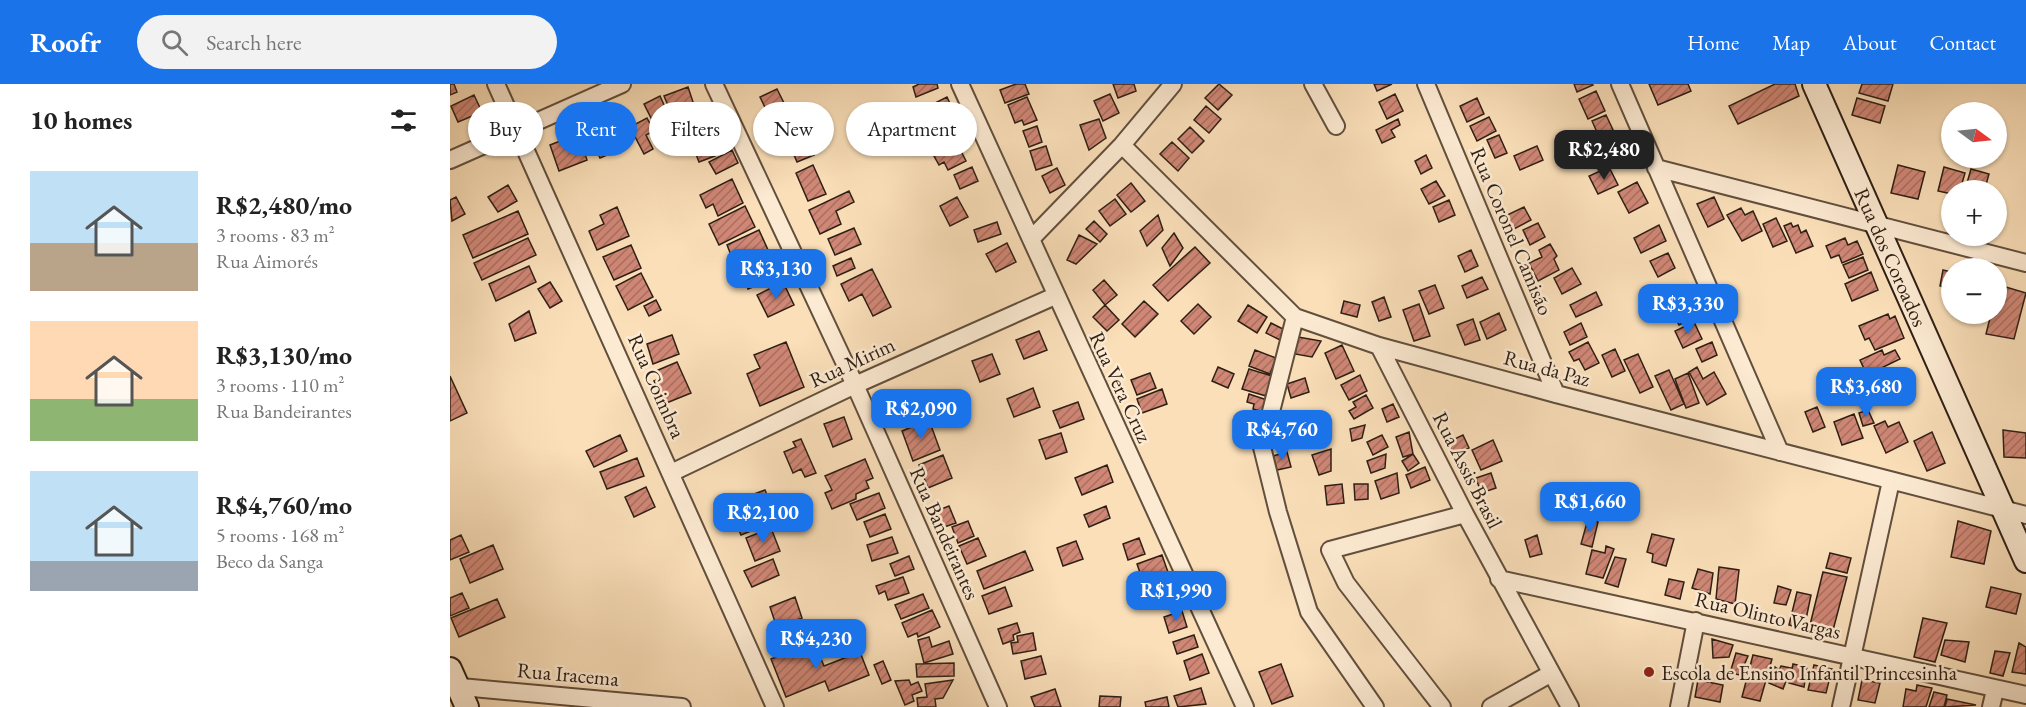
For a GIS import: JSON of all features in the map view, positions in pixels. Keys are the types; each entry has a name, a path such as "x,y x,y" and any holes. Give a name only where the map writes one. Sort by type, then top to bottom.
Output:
{"street":[{"name":"Rua Coimbra","path":"496,84 504,102"},
{"path":"543,119 622,84"},
{"name":"Rua Bandeirantes","path":"714,84 855,385 998,707"},
{"name":"Rua Vera Cruz","path":"960,84 1032,238 1055,296 1245,707"},
{"path":"1032,238 1122,145 1173,84"},
{"path":"1313,84 1336,126"},
{"name":"Rua Coronel Camisão","path":"1426,84 1556,394"},
{"path":"1620,84 1780,452"},
{"name":"Rua dos Coroados","path":"1814,84 1876,225 2015,513 2026,561"},
{"name":"Rua da Paz","path":"1122,145 1295,317 1379,346 2015,513"},
{"path":"450,160 468,152"},
{"name":"Rua Coimbra","path":"529,156 776,707"},
{"path":"1656,168 2026,263"},
{"name":"Rua Mirim","path":"671,473 855,385 1055,296"},
{"path":"1295,317 1262,447 1278,512 1309,612 1374,707"},
{"name":"Rua Assis Brasil","path":"1379,346 1499,579 1570,707"},
{"path":"1841,707 1891,481"},
{"path":"1443,707 1346,583 1330,550 1465,514"},
{"name":"Rua Olinto Vargas","path":"1499,579 2026,695"},
{"path":"1680,707 1696,621"},
{"path":"1491,707 1550,674"},
{"name":"Rua Iracema","path":"456,687 682,707"},
{"path":"1991,707 1995,690"}],"building":[{"path":"450,84 454,84 457,92 450,95"},
{"path":"919,84 937,84 938,88 916,97 913,87"},
{"path":"1016,84 1025,84 1029,94 1005,103 1000,90"},
{"path":"1113,84 1134,84 1136,91 1118,98"},
{"path":"1219,84 1232,95 1218,110 1205,98"},
{"path":"1374,84 1392,84 1377,91"},
{"path":"1574,84 1592,84 1593,85 1577,92"},
{"path":"1649,84 1688,84 1691,91 1658,105"},
{"path":"1775,84 1795,84 1799,96 1738,124 1729,106"},
{"path":"1862,84 1893,84 1888,101 1859,93"},
{"path":"688,87 693,102 666,102 664,96"},
{"path":"777,89 784,102 762,102 760,97"},
{"path":"1596,91 1605,111 1588,119 1579,99"},
{"path":"1110,94 1119,113 1103,121 1094,101"},
{"path":"1395,94 1403,111 1387,119 1379,102"},
{"path":"474,95 477,102 468,102 468,118 458,122 451,106"},
{"path":"660,96 663,102 649,102 649,114 644,104"},
{"path":"947,97 949,102 937,102"},
{"path":"1027,97 1037,120 1024,125 1022,120 1015,123 1008,105"},
{"path":"1477,98 1484,114 1467,122 1460,106"},
{"path":"1857,98 1885,106 1880,123 1852,115"},
{"path":"1206,106 1221,119 1209,133 1194,120"},
{"path":"1606,115 1614,132 1600,139 1592,121"},
{"path":"1489,117 1496,131 1477,141 1470,126"},
{"path":"647,118 649,122 649,134 646,135 649,141 649,151 644,154 637,140 637,123"},
{"path":"1099,119 1106,138 1089,150 1080,125"},
{"path":"1398,119 1400,125 1391,130 1395,137 1382,143 1376,130"},
{"path":"1037,126 1042,142 1029,147 1023,131"},
{"path":"1190,127 1204,141 1192,153 1178,139"},
{"path":"1499,135 1507,153 1495,158 1487,140"},
{"path":"1615,138 1622,151 1602,162 1595,148"},
{"path":"1172,142 1189,158 1178,171 1160,154"},
{"path":"555,143 555,156 586,156 587,160 559,171 550,145"},
{"path":"1046,146 1052,165 1036,170 1030,151"},
{"path":"1537,146 1543,160 1520,170 1514,156"},
{"path":"1426,155 1432,168 1421,174 1415,161"},
{"path":"697,156 715,156 699,162"},
{"path":"720,156 735,156 738,163 716,174 709,162"},
{"path":"794,156 812,156 797,162"},
{"path":"934,156 964,156 966,161 948,170 944,162 939,165"},
{"path":"813,165 826,194 808,201 796,173"},
{"path":"1898,165 1925,172 1918,199 1891,193"},
{"path":"972,167 978,181 960,189 954,175"},
{"path":"1609,167 1618,185 1598,194 1589,176"},
{"path":"1057,168 1065,185 1050,193 1042,176"},
{"path":"1944,168 1965,173 1963,180 1941,180 1941,192 1938,191"},
{"path":"1971,169 1989,174 1987,180 1968,180"},
{"path":"732,179 743,203 718,216 713,204 706,208 700,195"},
{"path":"1436,181 1445,196 1429,204 1421,189"},
{"path":"1637,182 1648,203 1629,213 1618,192"},
{"path":"1131,183 1145,201 1131,212 1117,195"},
{"path":"508,185 517,201 498,212 488,197"},
{"path":"849,191 854,202 836,211 841,224 820,234 809,210"},
{"path":"456,197 465,214 452,221 450,200"},
{"path":"957,197 968,217 950,226 940,206"},
{"path":"1714,197 1724,219 1708,227 1697,204"},
{"path":"1115,199 1126,214 1110,226 1099,211"},
{"path":"1449,200 1455,215 1439,222 1433,207"},
{"path":"745,206 755,227 719,245 709,224"},
{"path":"617,207 629,236 597,250 589,231 604,224 600,215"},
{"path":"1524,207 1531,220 1512,230 1505,216"},
{"path":"1741,208 1745,215 1753,211 1762,231 1742,241 1727,215"},
{"path":"518,211 528,234 473,258 463,235"},
{"path":"1158,215 1163,230 1147,246 1140,231"},
{"path":"1776,218 1787,241 1773,247 1763,224"},
{"path":"1094,221 1107,234 1100,242 1086,229"},
{"path":"997,222 1001,234 978,242 974,230"},
{"path":"1538,223 1545,237 1530,245 1523,230"},
{"path":"1791,223 1793,227 1798,225 1801,233 1806,230 1813,246 1796,253 1784,226"},
{"path":"1659,225 1666,241 1641,253 1634,238"},
{"path":"854,228 861,244 835,255 828,239"},
{"path":"759,230 768,250 735,265 727,245"},
{"path":"1174,233 1183,248 1170,266 1162,248"},
{"path":"1079,235 1097,244 1076,264 1067,260"},
{"path":"528,238 536,255 482,280 474,263"},
{"path":"1845,238 1848,245 1857,241 1863,254 1842,263 1839,255 1831,258 1826,246"},
{"path":"1007,243 1016,262 996,272 986,254"},
{"path":"1550,244 1557,256 1554,259 1559,270 1538,281 1529,263 1542,257 1539,250"},
{"path":"631,245 641,268 614,280 603,257"},
{"path":"1195,247 1210,263 1168,301 1153,285"},
{"path":"1471,250 1478,266 1465,272 1458,256"},
{"path":"1668,253 1675,268 1658,277 1650,261"},
{"path":"1863,257 1868,270 1849,278 1843,265"},
{"path":"769,258 777,277 748,289 741,269"},
{"path":"851,258 855,268 837,276 833,266"},
{"path":"529,266 536,282 496,301 489,284"},
{"path":"1572,268 1581,284 1562,294 1554,278"},
{"path":"872,269 891,307 873,316 862,294 849,301 841,284"},
{"path":"1871,272 1878,290 1852,301 1845,284"},
{"path":"641,273 653,297 628,310 616,286"},
{"path":"1482,277 1488,289 1467,298 1462,286"},
{"path":"1104,280 1117,295 1105,305 1093,290"},
{"path":"550,282 562,301 550,308 538,289"},
{"path":"783,282 794,305 768,317 757,295"},
{"path":"1435,285 1444,308 1429,314 1419,291"},
{"path":"2007,287 2026,293 2014,339 1986,334 1988,324 2007,324"},
{"path":"1596,292 1602,305 1576,317 1570,305"},
{"path":"1384,297 1391,317 1379,321 1372,302"},
{"path":"656,300 661,310 649,316 644,306"},
{"path":"1687,300 1693,309 1689,311 1693,318 1679,325 1671,309"},
{"path":"1144,301 1158,314 1135,337 1122,324"},
{"path":"1344,301 1360,305 1357,317 1341,313"},
{"path":"1198,304 1211,317 1194,334 1181,321"},
{"path":"1419,304 1430,336 1414,341 1403,310"},
{"path":"1105,305 1119,320 1107,331 1093,317"},
{"path":"1248,305 1267,317 1257,333 1238,321"},
{"path":"529,311 536,333 515,341 509,324"},
{"path":"1499,313 1506,330 1487,339 1480,322"},
{"path":"1888,314 1890,319 1895,316 1904,338 1875,350 1869,338 1865,340 1859,326"},
{"path":"1473,319 1480,340 1465,345 1457,325"},
{"path":"1694,322 1702,339 1683,348 1675,331"},
{"path":"1271,323 1285,330 1280,340 1266,333"},
{"path":"1581,323 1587,337 1570,345 1564,332"},
{"path":"1039,331 1047,350 1024,359 1016,340"},
{"path":"672,335 679,354 653,364 647,344"},
{"path":"1298,337 1321,341 1312,357 1295,354"},
{"path":"786,342 804,387 760,406 747,374 760,368 754,355"},
{"path":"1588,342 1599,363 1585,370 1579,359 1574,361 1569,352"},
{"path":"1712,342 1717,355 1702,362 1696,349"},
{"path":"1342,345 1354,371 1336,379 1325,353"},
{"path":"1615,349 1625,371 1612,377 1602,355"},
{"path":"1255,350 1276,358 1270,374 1249,366"},
{"path":"1882,350 1884,355 1895,350 1900,359 1867,375 1860,360"},
{"path":"992,354 1000,374 980,382 972,361"},
{"path":"1638,354 1653,387 1640,393 1624,360"},
{"path":"677,362 691,393 664,404 654,381 659,379 656,371"},
{"path":"1218,367 1234,374 1228,388 1212,381"},
{"path":"1697,367 1703,379 1714,372 1726,394 1707,405 1689,372"},
{"path":"1249,369 1272,376 1266,396 1242,389"},
{"path":"1669,370 1684,404 1671,410 1655,376"},
{"path":"1150,373 1156,388 1137,395 1131,380"},
{"path":"1688,373 1699,403 1686,408 1675,379"},
{"path":"1360,375 1367,391 1349,400 1341,385"},
{"path":"450,376 467,413 450,421"},
{"path":"1305,378 1309,392 1291,398 1287,384"},
{"path":"1033,388 1040,407 1014,417 1007,399"},
{"path":"1162,389 1167,404 1142,413 1137,399"},
{"path":"910,393 920,419 903,425 894,398"},
{"path":"1249,394 1267,400 1263,412 1253,409 1254,404 1247,402"},
{"path":"1366,395 1373,408 1354,419 1349,411 1356,407 1353,402"},
{"path":"1078,402 1084,419 1060,428 1053,411"},
{"path":"1393,404 1399,417 1387,422 1382,409"},
{"path":"1817,407 1825,427 1813,432 1805,412"},
{"path":"1868,410 1874,423 1863,426 1859,413"},
{"path":"1854,414 1863,438 1842,445 1834,422"},
{"path":"844,417 852,439 833,447 824,424"},
{"path":"929,420 940,450 913,461 902,431"},
{"path":"1885,421 1888,427 1899,422 1908,442 1886,453 1874,426"},
{"path":"1304,423 1309,444 1296,447 1290,426"},
{"path":"1365,425 1362,438 1352,441 1350,429"},
{"path":"1247,426 1263,434 1258,445 1242,437"},
{"path":"2003,430 2026,433 2026,458 2004,457"},
{"path":"1409,432 1413,454 1403,457 1396,437"},
{"path":"1932,432 1945,463 1927,471 1914,441"},
{"path":"1061,433 1067,452 1046,459 1039,440"},
{"path":"620,435 627,451 594,467 586,451"},
{"path":"1382,435 1388,447 1373,455 1367,442"},
{"path":"1463,435 1469,448 1454,455 1448,442"},
{"path":"801,439 816,473 805,477 801,469 793,473 784,452 796,447 793,442"},
{"path":"1493,440 1502,461 1481,470 1472,450"},
{"path":"1331,449 1331,471 1319,475 1312,455"},
{"path":"1287,452 1291,467 1277,470 1273,456"},
{"path":"1386,454 1385,468 1371,473 1367,461"},
{"path":"1413,454 1419,463 1408,471 1402,461"},
{"path":"943,455 952,478 928,488 919,465"},
{"path":"637,458 644,476 607,489 600,472"},
{"path":"865,459 873,478 866,481 869,488 856,494 856,499 832,509 825,493 832,490 825,476"},
{"path":"1107,465 1113,482 1082,495 1075,478"},
{"path":"1425,467 1430,480 1411,488 1406,475"},
{"path":"1397,473 1399,493 1381,499 1375,481"},
{"path":"1491,473 1496,488 1481,493 1476,478"},
{"path":"1342,484 1344,503 1327,505 1325,486"},
{"path":"1354,484 1368,484 1368,499 1355,500"},
{"path":"646,487 655,507 634,517 625,497"},
{"path":"765,490 778,520 741,535 737,525 746,521 738,500"},
{"path":"879,493 885,508 857,520 850,504"},
{"path":"949,506 956,523 941,528 934,512"},
{"path":"1106,506 1110,518 1089,527 1084,515"},
{"path":"885,514 891,529 870,537 864,522"},
{"path":"1588,519 1598,522 1592,547 1581,544"},
{"path":"968,521 974,536 958,543 952,527"},
{"path":"1958,521 1991,531 1984,564 1951,557"},
{"path":"771,528 780,551 755,561 746,538"},
{"path":"1652,534 1674,539 1666,566 1652,562 1653,554 1647,552"},
{"path":"461,535 469,552 450,560 450,540"},
{"path":"1537,535 1542,554 1530,557 1525,540"},
{"path":"892,537 898,553 872,561 867,545"},
{"path":"978,538 986,556 967,564 959,546"},
{"path":"1139,538 1145,554 1128,560 1123,544"},
{"path":"1076,541 1083,559 1063,566 1057,548"},
{"path":"493,545 503,569 470,583 460,559"},
{"path":"1606,546 1614,549 1603,578 1586,574 1592,550 1605,553"},
{"path":"1025,551 1033,570 984,589 977,571"},
{"path":"1830,553 1851,558 1847,573 1826,568"},
{"path":"1162,555 1170,578 1145,587 1137,564"},
{"path":"909,556 914,569 895,576 890,564"},
{"path":"1615,557 1626,559 1618,587 1605,583"},
{"path":"773,559 779,575 752,587 744,571"},
{"path":"1719,567 1739,570 1735,604 1716,599"},
{"path":"1698,569 1713,573 1710,594 1692,588"},
{"path":"1823,572 1847,577 1832,634 1809,629"},
{"path":"903,577 909,593 888,600 885,591 879,594 876,586"},
{"path":"1669,579 1684,582 1680,599 1665,595"},
{"path":"1778,586 1791,590 1786,605 1774,603"},
{"path":"1005,587 1012,606 989,614 982,596"},
{"path":"1991,587 2021,594 2016,614 1986,607"},
{"path":"1797,592 1811,595 1804,629 1789,625"},
{"path":"462,593 469,608 450,616 450,598"},
{"path":"923,594 929,608 901,619 895,605"},
{"path":"795,597 802,618 777,628 770,607"},
{"path":"497,599 505,617 459,637 451,618"},
{"path":"932,610 940,627 918,637 917,633 908,637 902,623"},
{"path":"1182,611 1187,627 1169,633 1164,617"},
{"path":"1923,618 1947,623 1935,662 1914,657"},
{"path":"1017,623 1020,632 1013,635 1014,640 1003,644 998,629"},
{"path":"794,627 800,643 776,652 771,636"},
{"path":"1033,633 1036,650 1013,654 1011,643 1018,642 1017,636"},
{"path":"1194,635 1198,647 1177,654 1173,642"},
{"path":"929,637 932,647 949,641 953,654 924,663 918,640"},
{"path":"1712,639 1733,645 1729,657 1713,658"},
{"path":"1945,640 1969,642 1965,662 1941,655"},
{"path":"814,642 824,666 860,652 869,675 829,691 825,681 786,697 771,659"},
{"path":"2019,643 2026,647 2026,674 2012,672"},
{"path":"1995,651 2010,653 2003,676 1990,673"},
{"path":"1736,653 1748,656 1740,675 1730,673"},
{"path":"1202,654 1209,673 1190,680 1184,661"},
{"path":"1753,655 1772,659 1760,701 1742,697"},
{"path":"1041,656 1046,674 1025,679 1021,661"},
{"path":"883,661 891,680 882,684 874,665"},
{"path":"954,663 954,676 917,677 916,664"},
{"path":"1281,664 1293,696 1272,704 1259,672"},
{"path":"1793,664 1807,667 1804,687 1789,683"},
{"path":"1814,665 1832,669 1826,693 1808,690"},
{"path":"1781,666 1791,668 1783,689 1769,683 1775,667 1779,670"},
{"path":"909,680 911,685 918,682 922,691 912,695 914,701 905,705 895,681"},
{"path":"953,680 943,698 935,699 936,707 918,707 917,698 927,697 925,684"},
{"path":"1698,680 1723,685 1720,702 1695,697"},
{"path":"1862,680 1880,683 1875,703 1858,700"},
{"path":"1917,685 1932,688 1926,707 1903,707 1906,689 1916,691"},
{"path":"1201,688 1206,704 1178,707 1174,696"},
{"path":"1055,689 1061,707 1035,707 1031,697"},
{"path":"1934,692 1947,695 1944,707 1929,707"},
{"path":"1100,696 1121,697 1120,707 1099,707"},
{"path":"1167,697 1169,707 1146,707 1145,702"},
{"path":"1947,699 1976,705 1945,707"}],"place":[{"name":"Escola de Ensino Infantil Princesinha","path":"1649,672"}]}
